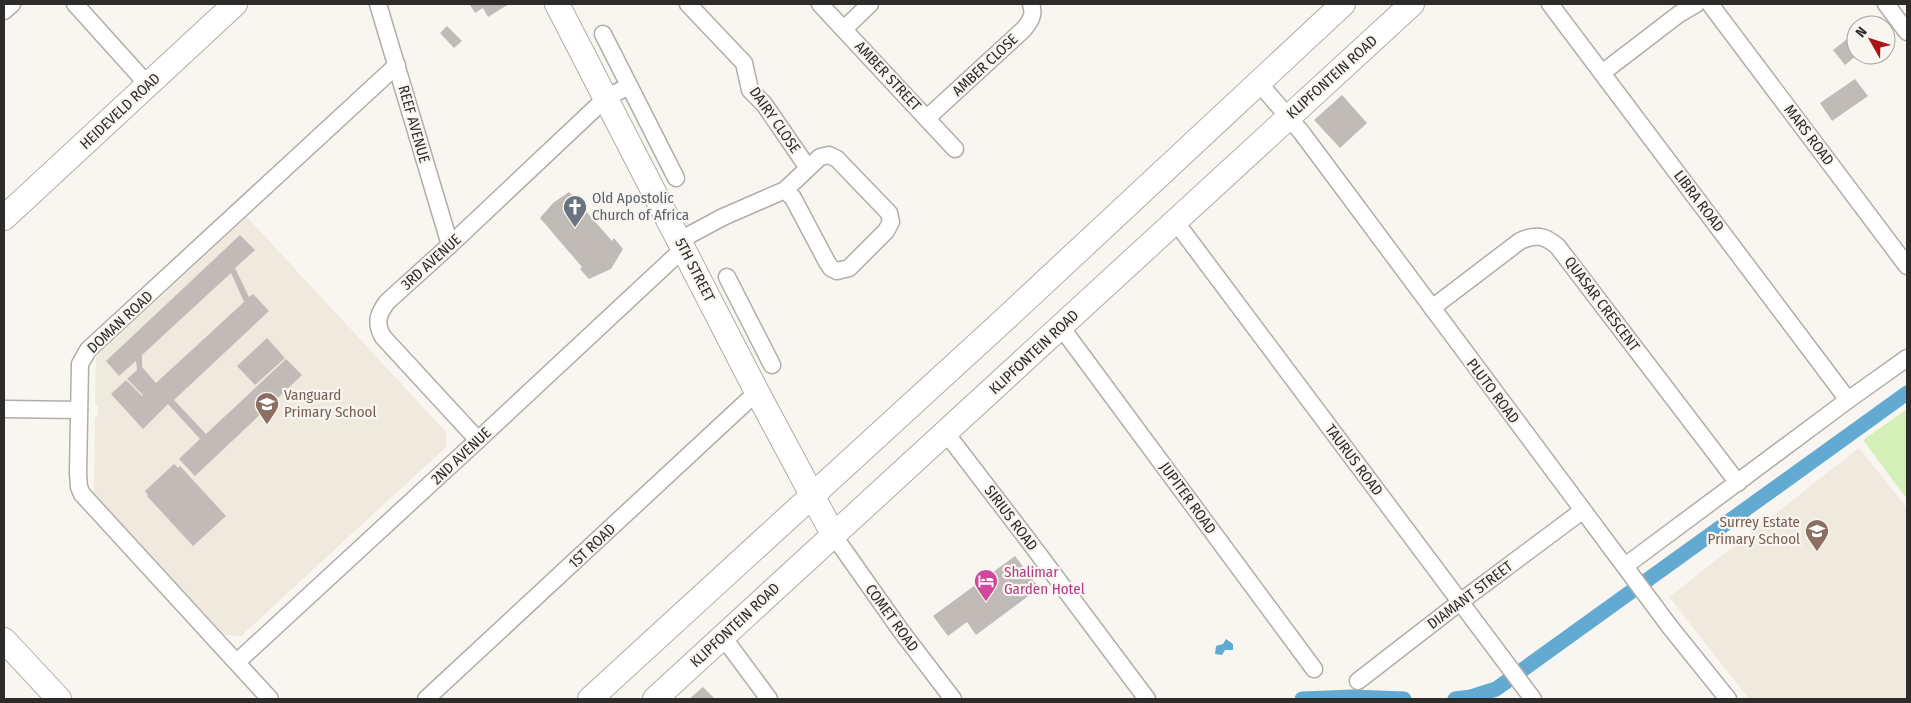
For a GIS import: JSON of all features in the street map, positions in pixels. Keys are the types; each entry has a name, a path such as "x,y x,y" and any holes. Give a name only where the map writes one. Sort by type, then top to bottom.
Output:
{"main road":[{"name":"HEIDEVELD ROAD","path":"4,218 235,4"},
{"name":"5TH STREET","path":"557,4 757,392 834,536"},
{"path":"590,699 1343,4"},
{"name":"KLIPFONTEIN ROAD","path":"655,699 1412,4"},
{"path":"4,640 59,699"}],"street":[{"path":"4,11 12,4"},
{"path":"75,4 148,85"},
{"name":"REEF AVENUE","path":"378,4 450,246"},
{"name":"DAIRY CLOSE","path":"688,4 744,63 750,90 764,104 808,168"},
{"name":"AMBER STREET","path":"820,4 955,149"},
{"path":"844,29 870,4"},
{"name":"LIBRA ROAD","path":"1550,4 1848,400"},
{"path":"1602,73 1696,4"},
{"name":"MARS ROAD","path":"1710,4 1907,266"},
{"path":"1886,4 1907,32"},
{"name":"AMBER CLOSE","path":"927,118 1023,30 1030,22 1033,14 1032,5"},
{"path":"602,34 676,178"},
{"name":"DOMAN ROAD","path":"270,699 82,494 78,474 80,364 88,350 397,65"},
{"name":"PLUTO ROAD","path":"1259,83 1289,117 1582,511 1670,627 1728,699"},
{"name":"3RD AVENUE","path":"478,440 389,345 378,330 378,320 381,311 387,302 450,246 606,98 629,86"},
{"path":"829,155 837,159 889,213 891,222 886,231 849,268 837,271 831,268 793,198 785,190 820,157 829,155"},
{"name":"2ND AVENUE","path":"237,662 478,440 682,244 723,217 785,190"},
{"name":"TAURUS ROAD","path":"1175,222 1529,694"},
{"name":"QUASAR CRESCENT","path":"1432,308 1520,241 1531,236 1546,238 1558,247 1738,483"},
{"path":"727,277 772,365"},
{"path":"722,324 746,314"},
{"name":"JUPITER ROAD","path":"1061,327 1314,668"},
{"path":"1629,572 1738,483 1907,358"},
{"name":"1ST ROAD","path":"426,699 757,392"},
{"path":"4,409 79,410"},
{"name":"SIRIUS ROAD","path":"946,433 1147,699"},
{"name":"DIAMANT STREET","path":"1358,681 1582,511"},
{"name":"COMET ROAD","path":"834,536 901,631 953,699"},
{"path":"723,637 769,699"}],"shaded area":[{"name":"Vanguard Primary School","path":"247,217 446,432 446,447 241,636 225,635 94,494 95,417 98,417 98,406 95,406 96,357"},
{"name":"Surrey Estate Primary School","path":"1859,448 1907,508 1907,699 1749,699 1669,597"}],"green space":[{"path":"1907,409 1907,499 1863,440"}],"water":[{"path":"1226,639 1233,644 1233,650 1225,650 1222,655 1215,654 1216,646 1223,644"}],"building":[{"path":"509,4 488,17 483,8 475,13 470,5"},
{"path":"447,26 462,41 454,48 440,33"},
{"path":"1846,40 1846,64 1845,65 1833,50"},
{"path":"1855,79 1868,96 1832,121 1820,103"},
{"path":"1342,95 1367,123 1340,148 1314,120"},
{"name":"Old Apostolic Church of Africa","path":"569,192 612,241 614,238 623,249 611,269 589,279 580,269 582,267 540,218 553,203"},
{"path":"240,235 255,250 235,268 249,297 253,294 269,311 174,400 206,434 286,359 302,375 195,476 179,459 200,439 168,404 143,429 111,394 126,380 143,395 127,379 137,370 136,361 119,376 106,361","holes":["231,273 244,302 156,383 142,367 142,355"]},
{"path":"267,338 285,358 255,385 237,366"},
{"path":"174,464 178,468 180,466 226,516 193,546 147,496 145,491"},
{"name":"Shalimar Garden Hotel","path":"1015,556 1039,588 976,635 967,622 948,636 933,616"},
{"path":"703,687 715,699 689,699"}],"waterway":[{"path":"1455,699 1471,697 1496,689 1907,393"},
{"path":"1302,699 1352,697 1404,699"}],"place":[{"name":"Old Apostolic Church of Africa","path":"575,228"},
{"name":"Vanguard Primary School","path":"267,425"},
{"name":"Surrey Estate Primary School","path":"1817,552"},
{"name":"Shalimar Garden Hotel","path":"986,602"}]}
